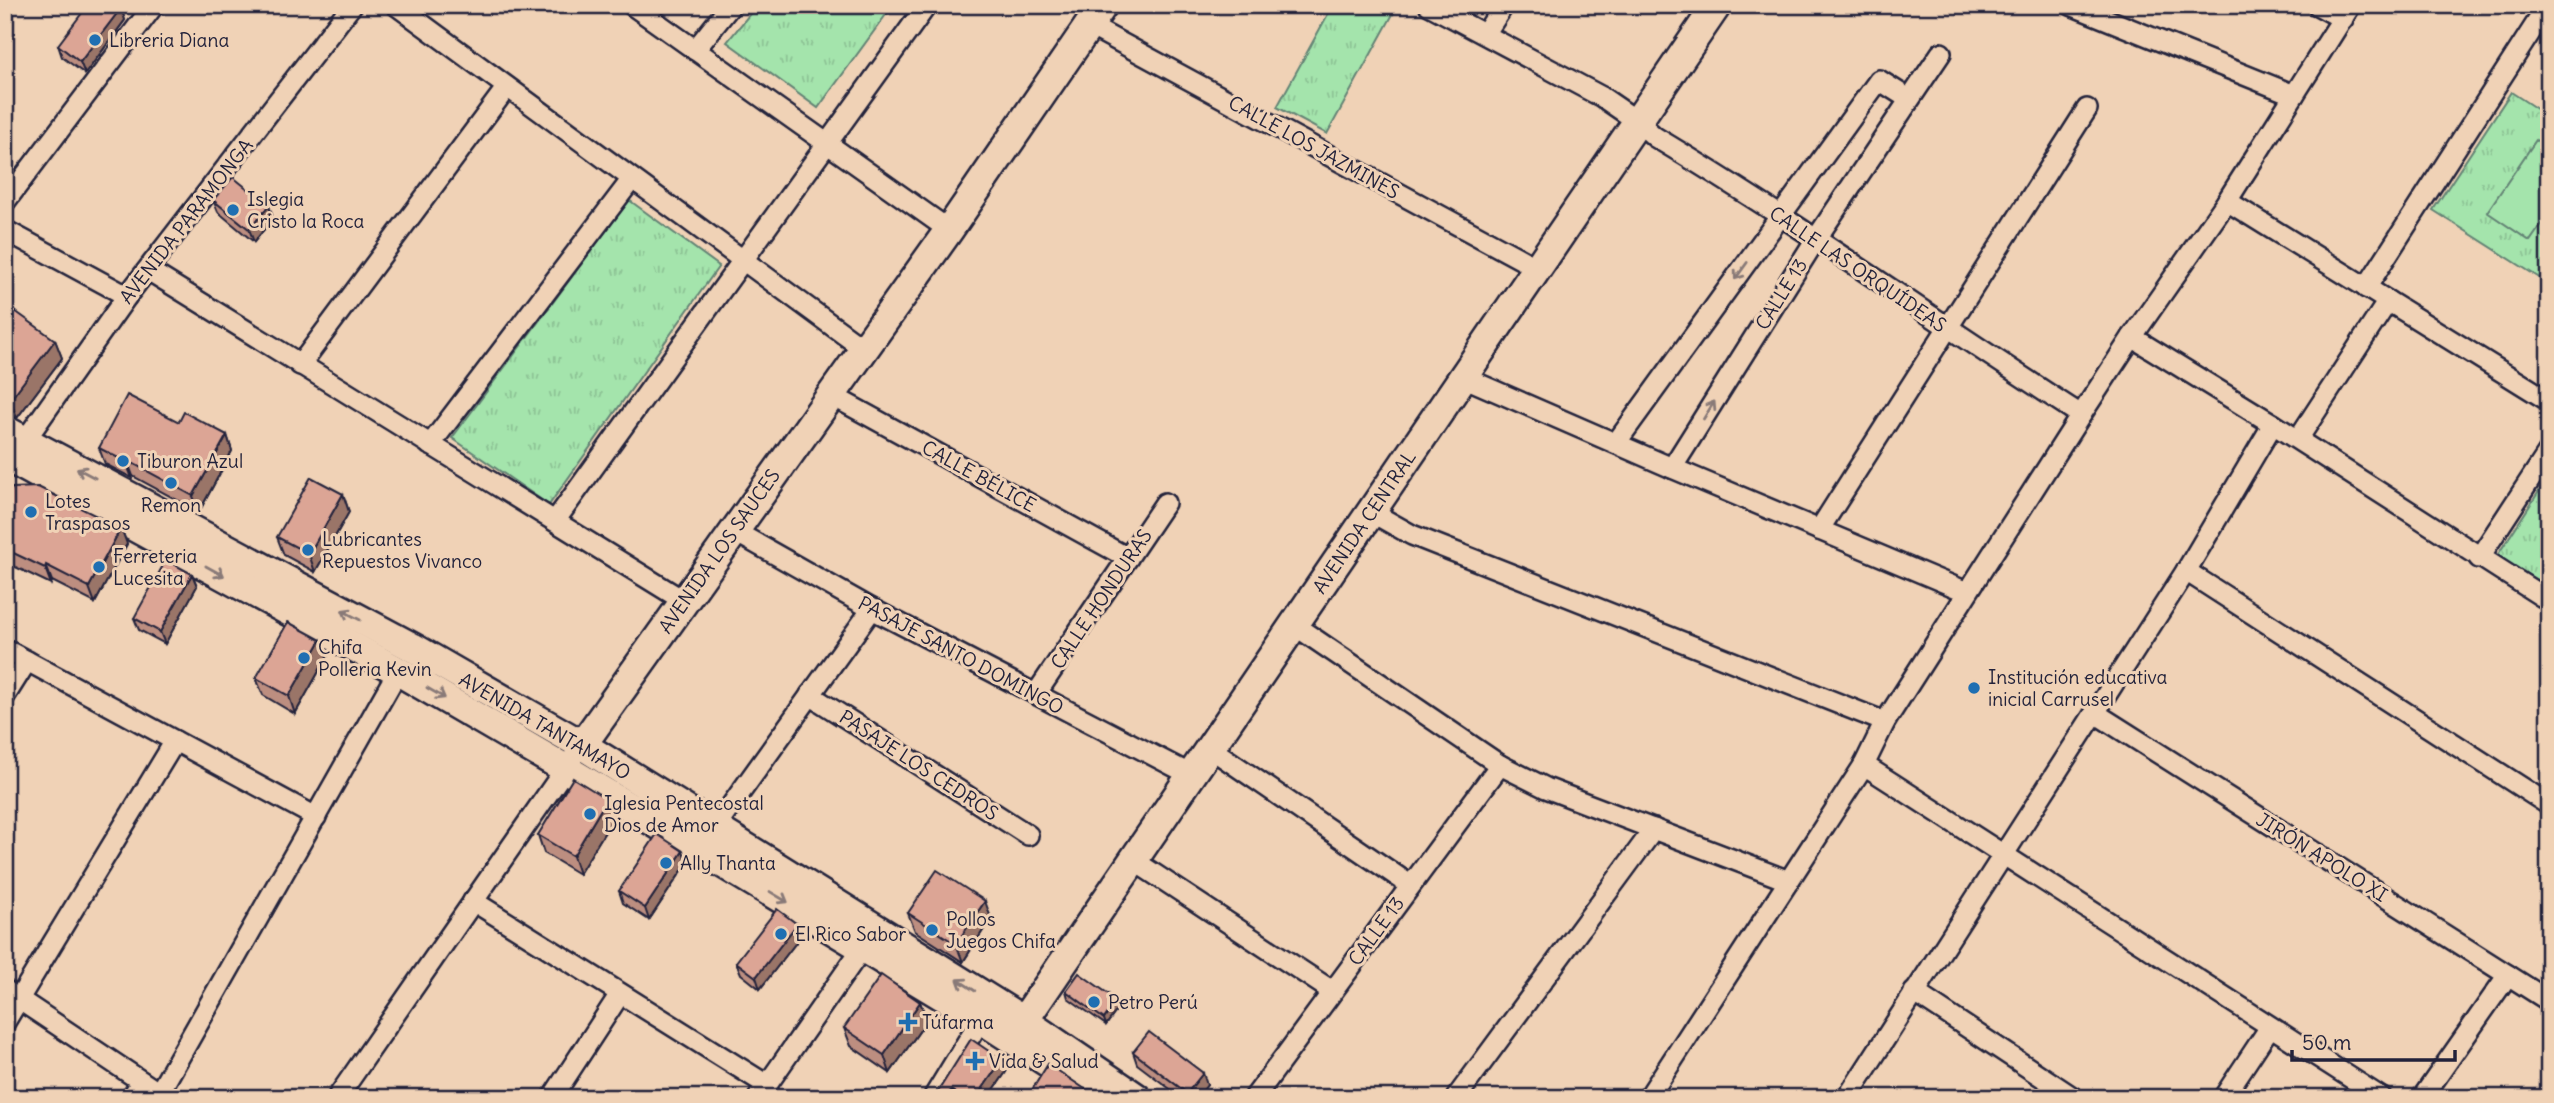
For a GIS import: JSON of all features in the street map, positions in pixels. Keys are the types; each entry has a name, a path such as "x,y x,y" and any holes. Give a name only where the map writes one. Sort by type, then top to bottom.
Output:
{"street":[{"name":"AVENIDA PARAMONGA","path":"12,447 352,5"},
{"path":"396,5 864,349"},
{"path":"632,5 949,230"},
{"path":"695,50 730,5"},
{"path":"555,521 927,5"},
{"name":"CALLE LAS ORQUÍDEAS","path":"1429,5 1602,97 1655,137 1816,239 1947,329 2081,415"},
{"path":"1485,34 1504,5"},
{"name":"AVENIDA CENTRAL","path":"1018,1030 1717,5"},
{"path":"2071,5 2093,9 2294,95"},
{"path":"1648,1098 1864,765 1885,722 1967,592 2132,337 2227,201 2347,12 2317,5"},
{"path":"2366,288 2548,5"},
{"path":"5,202 150,6"},
{"name":"AVENIDA LOS SAUCES","path":"337,1098 582,745 949,230 1097,15"},
{"name":"CALLE LOS JAZMINES","path":"1097,15 1537,268"},
{"name":"CALLE 13","path":"1672,468 1816,239 1941,53"},
{"path":"1616,443 1879,80 1909,99"},
{"path":"300,365 507,87"},
{"path":"1819,530 2087,109"},
{"path":"430,445 632,179"},
{"path":"2227,201 2549,401"},
{"path":"5,230 127,296"},
{"path":"148,270 684,601"},
{"path":"2298,439 2388,301"},
{"path":"2132,337 2298,439 2549,601"},
{"path":"1463,377 1967,592"},
{"name":"CALLE BÉLICE","path":"831,395 1128,558"},
{"path":"1847,1098 2186,571 2273,424"},
{"name":"AVENIDA TANTAMAYO","path":"12,447 566,769 981,1019 1018,1030 1103,1098"},
{"name":"AVENIDA TANTAMAYO","path":"12,447 412,648 582,745 715,828 1018,1030 1137,1098"},
{"path":"2479,558 2549,451"},
{"name":"CALLE HONDURAS","path":"1036,694 1165,503"},
{"path":"1371,512 1412,535 1885,722"},
{"name":"PASAJE SANTO DOMINGO","path":"734,531 872,609 1191,775"},
{"path":"2186,571 2549,805"},
{"path":"715,828 872,609"},
{"path":"1294,625 1500,765 1546,788 1789,881"},
{"path":"5,649 316,817"},
{"path":"5,696 27,661"},
{"path":"13,995 137,1090 165,1096 398,671"},
{"name":"PASAJE LOS CEDROS","path":"810,695 1028,835"},
{"name":"JIRÓN APOLO XI","path":"2095,712 2549,1001"},
{"path":"5,1022 13,995 175,741"},
{"path":"1210,748 1410,885"},
{"name":"CALLE 13","path":"1254,1098 1500,765"},
{"path":"1864,765 2382,1098"},
{"path":"1456,1098 1654,829"},
{"path":"1133,860 1332,991"},
{"path":"473,901 620,994 762,1091 863,947"},
{"path":"2422,1098 2508,975"},
{"path":"1914,992 2074,1098"},
{"path":"552,1098 620,994"},
{"path":"933,1098 981,1019"},
{"path":"2223,1098 2270,1027"}],"green space":[{"path":"757,5 893,5 818,108 727,42"},
{"path":"1333,5 1398,5 1327,134 1277,107"},
{"path":"2511,92 2549,117 2549,284 2433,210"},
{"path":"2536,140 2549,149 2549,214 2530,241 2487,212"},
{"path":"629,200 719,266 549,505 452,438"},
{"path":"2549,476 2549,587 2497,556"}],"building":[{"path":"88,5 117,5 121,8 80,62 58,45"},
{"path":"233,177 269,206 249,229 213,200"},
{"path":"15,311 55,340 10,400 5,398 5,323"},
{"path":"127,395 179,422 184,412 227,435 193,496 99,448"},
{"path":"311,477 343,494 309,554 277,537"},
{"path":"38,487 121,528 89,587 46,565 45,568 5,549 5,502 12,488"},
{"path":"166,560 192,574 160,632 134,618"},
{"path":"288,622 321,640 289,696 256,678"},
{"path":"573,778 607,799 573,856 538,835"},
{"path":"657,834 683,851 645,908 619,891"},
{"path":"937,870 985,901 956,944 908,913"},
{"path":"777,909 797,924 756,977 736,962"},
{"name":"Petro Perú","path":"1079,973 1117,1000 1104,1019 1066,991"},
{"path":"881,975 920,1002 884,1055 844,1028"},
{"path":"1149,1032 1203,1073 1187,1093 1133,1052"},
{"path":"971,1039 1002,1060 976,1098 963,1098 951,1090 947,1098 938,1098 935,1096"},
{"path":"1048,1064 1085,1089 1099,1090 1111,1098 1027,1098"}],"place":[{"name":"Libreria Diana","path":"95,40"},
{"name":"Islegia Cristo la Roca","path":"233,210"},
{"name":"Tiburon Azul","path":"123,461"},
{"name":"Remon","path":"171,483"},
{"name":"Lotes Traspasos","path":"31,512"},
{"name":"Lubricantes Repuestos Vivanco","path":"308,550"},
{"name":"Ferreteria Lucesita","path":"99,567"},
{"name":"Chifa Polleria Kevin","path":"304,658"},
{"name":"Institución educativa inicial Carrusel","path":"1974,688"},
{"name":"Iglesia Pentecostal Dios de Amor","path":"590,814"},
{"name":"Ally Thanta","path":"666,863"},
{"name":"Pollos Juegos Chifa","path":"932,930"},
{"name":"El Rico Sabor","path":"781,934"},
{"name":"Petro Perú","path":"1094,1002"},
{"name":"Túfarma","path":"908,1022"},
{"name":"Vida & Salud","path":"975,1061"}]}
